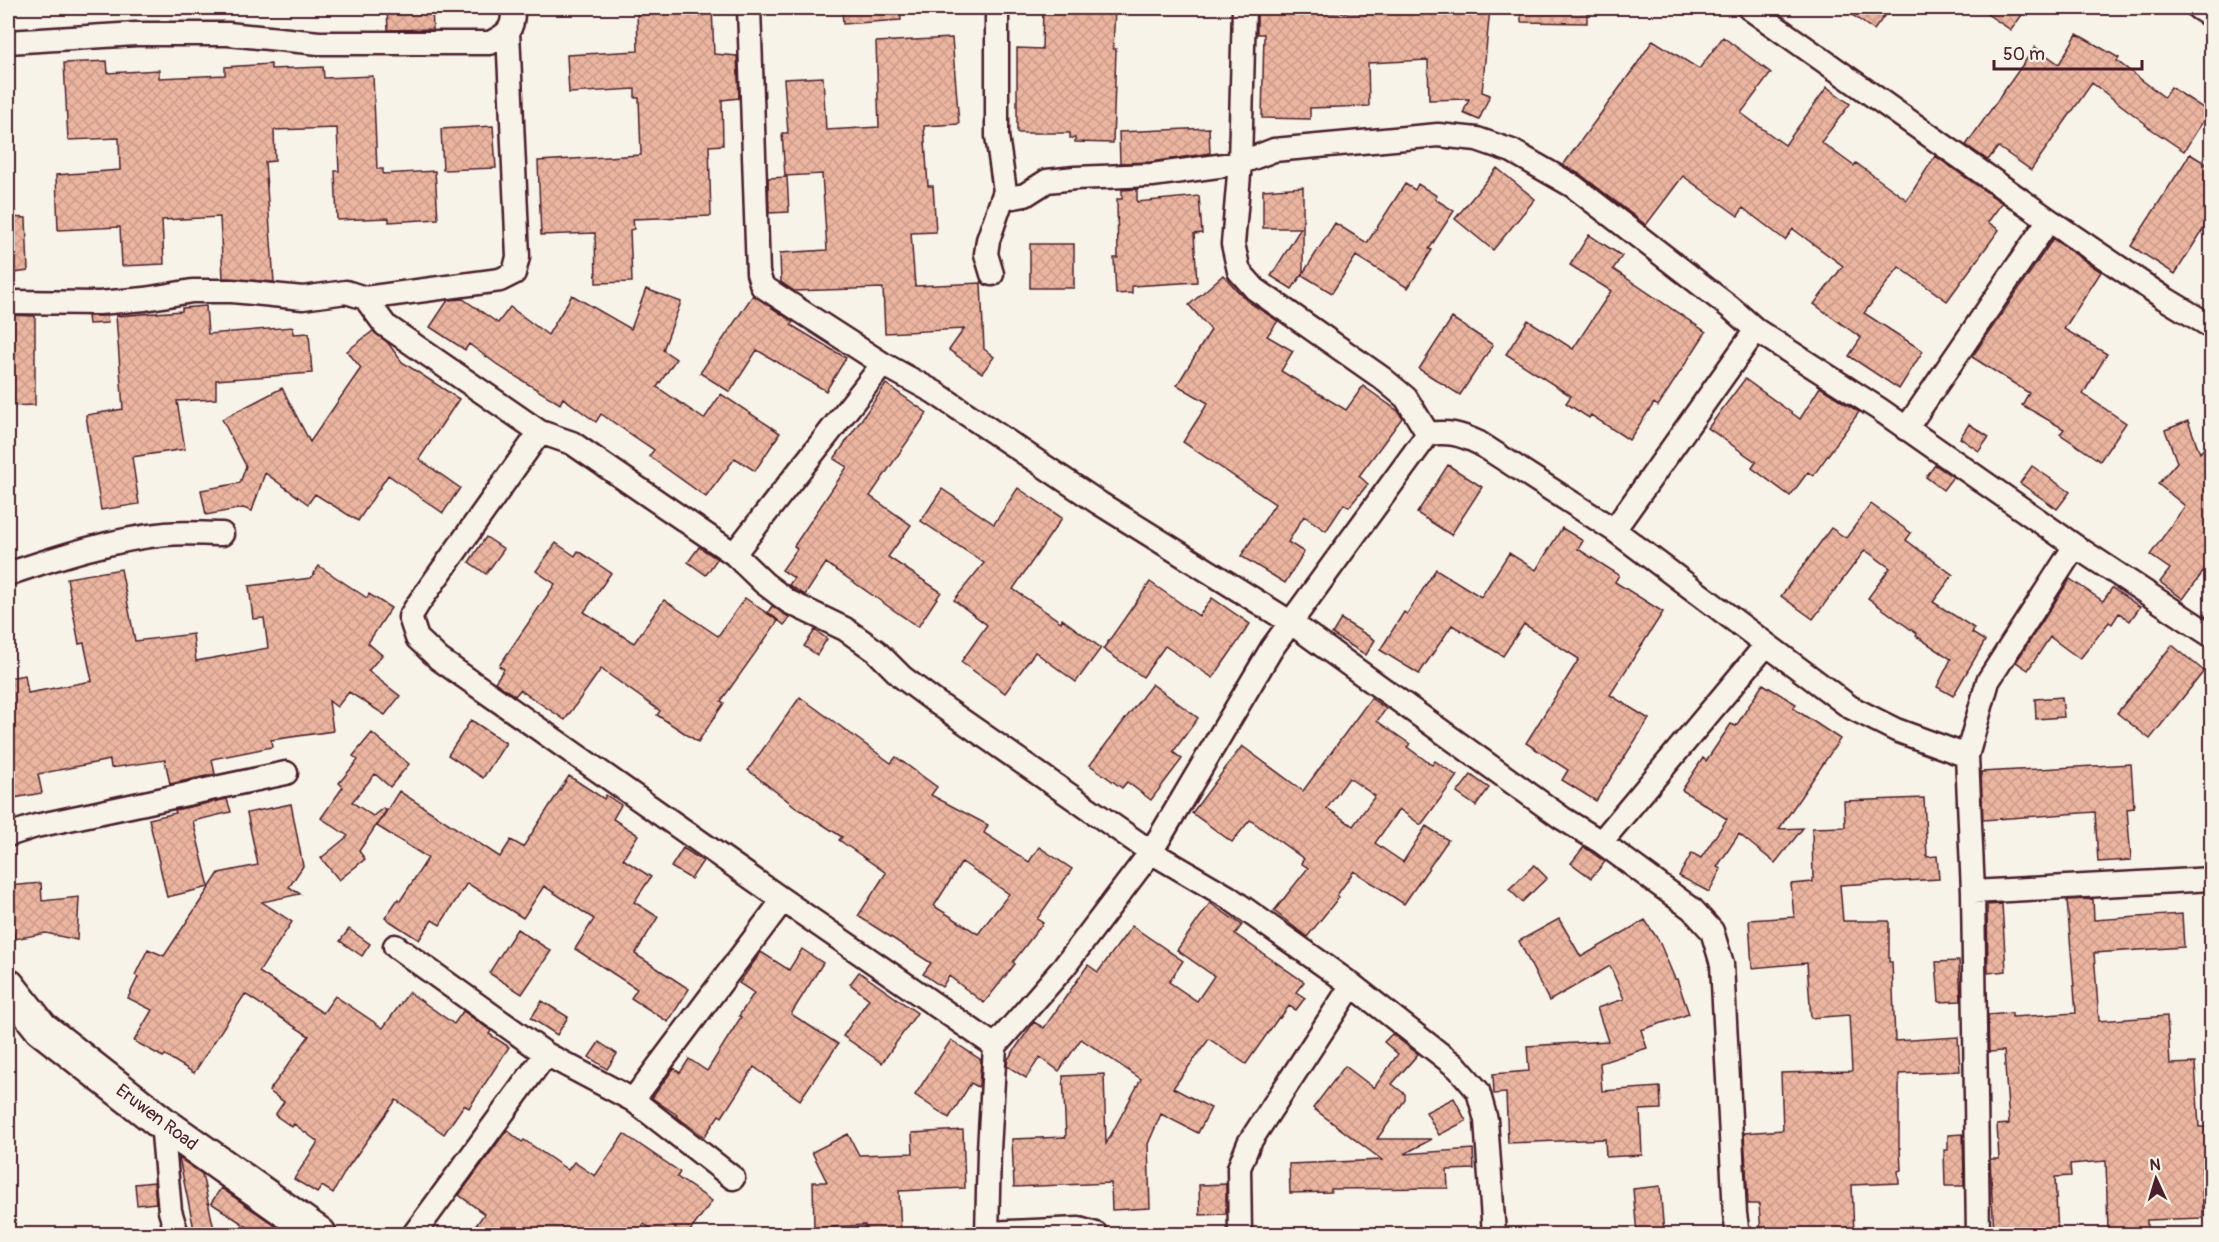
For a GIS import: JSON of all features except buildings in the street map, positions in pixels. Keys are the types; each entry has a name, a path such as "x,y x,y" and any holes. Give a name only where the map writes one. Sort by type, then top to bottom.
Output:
{"street":[{"path":"8,42 136,34 228,34 319,43 490,43 506,35 513,21 513,8"},
{"path":"749,8 758,273 762,286 883,364 934,392 1099,503 1290,622 1562,818 1601,842 1692,909 1712,931 1722,964 1735,1214 1738,1234"},
{"path":"992,274 986,254 988,240 1005,191 997,136 997,8"},
{"path":"1244,8 1240,163 1233,244 1239,271 1256,289 1382,378 1406,398 1428,434"},
{"path":"1749,8 2049,220 2211,327"},
{"path":"2198,8 2211,17"},
{"path":"8,302 99,303 145,299 192,291 232,291 303,298 346,292 365,298 500,280 514,273 518,257 508,30"},
{"path":"1005,191 1009,196 1014,197 1025,195 1047,181 1152,175 1240,163 1274,150 1438,135 1477,139 1512,152 1573,186 1731,308 1756,330 2211,636"},
{"path":"1906,429 2049,220"},
{"path":"365,298 385,325 540,432 572,443 734,554 764,583 789,602 844,629 876,651 902,677 937,703 1151,852 1228,897 1352,985 1458,1068 1478,1091 1486,1119 1494,1234"},
{"path":"1614,530 1756,330"},
{"path":"734,554 883,364"},
{"path":"1096,1234 1079,1230 987,1234 988,1150 995,1046 1064,967 1151,852 1272,648 1428,434 1447,431 1479,443 1614,530 1850,707 1896,730 1967,756"},
{"path":"540,432 410,617 417,638 439,659 995,1046"},
{"path":"8,574 118,542 166,534 222,534"},
{"path":"1978,1234 1973,892 1967,756 1988,681 2075,546"},
{"path":"1601,842 1766,645"},
{"path":"8,835 36,826 286,773"},
{"path":"1973,892 2211,879"},
{"path":"633,1100 783,900"},
{"path":"395,946 546,1054 633,1100 733,1178"},
{"path":"1240,1234 1239,1168 1249,1143 1352,985"},
{"name":"Eruwen Road","path":"8,986 41,1028 162,1123 319,1234"},
{"path":"414,1234 546,1054"},
{"path":"162,1123 170,1211 177,1234"}]}
